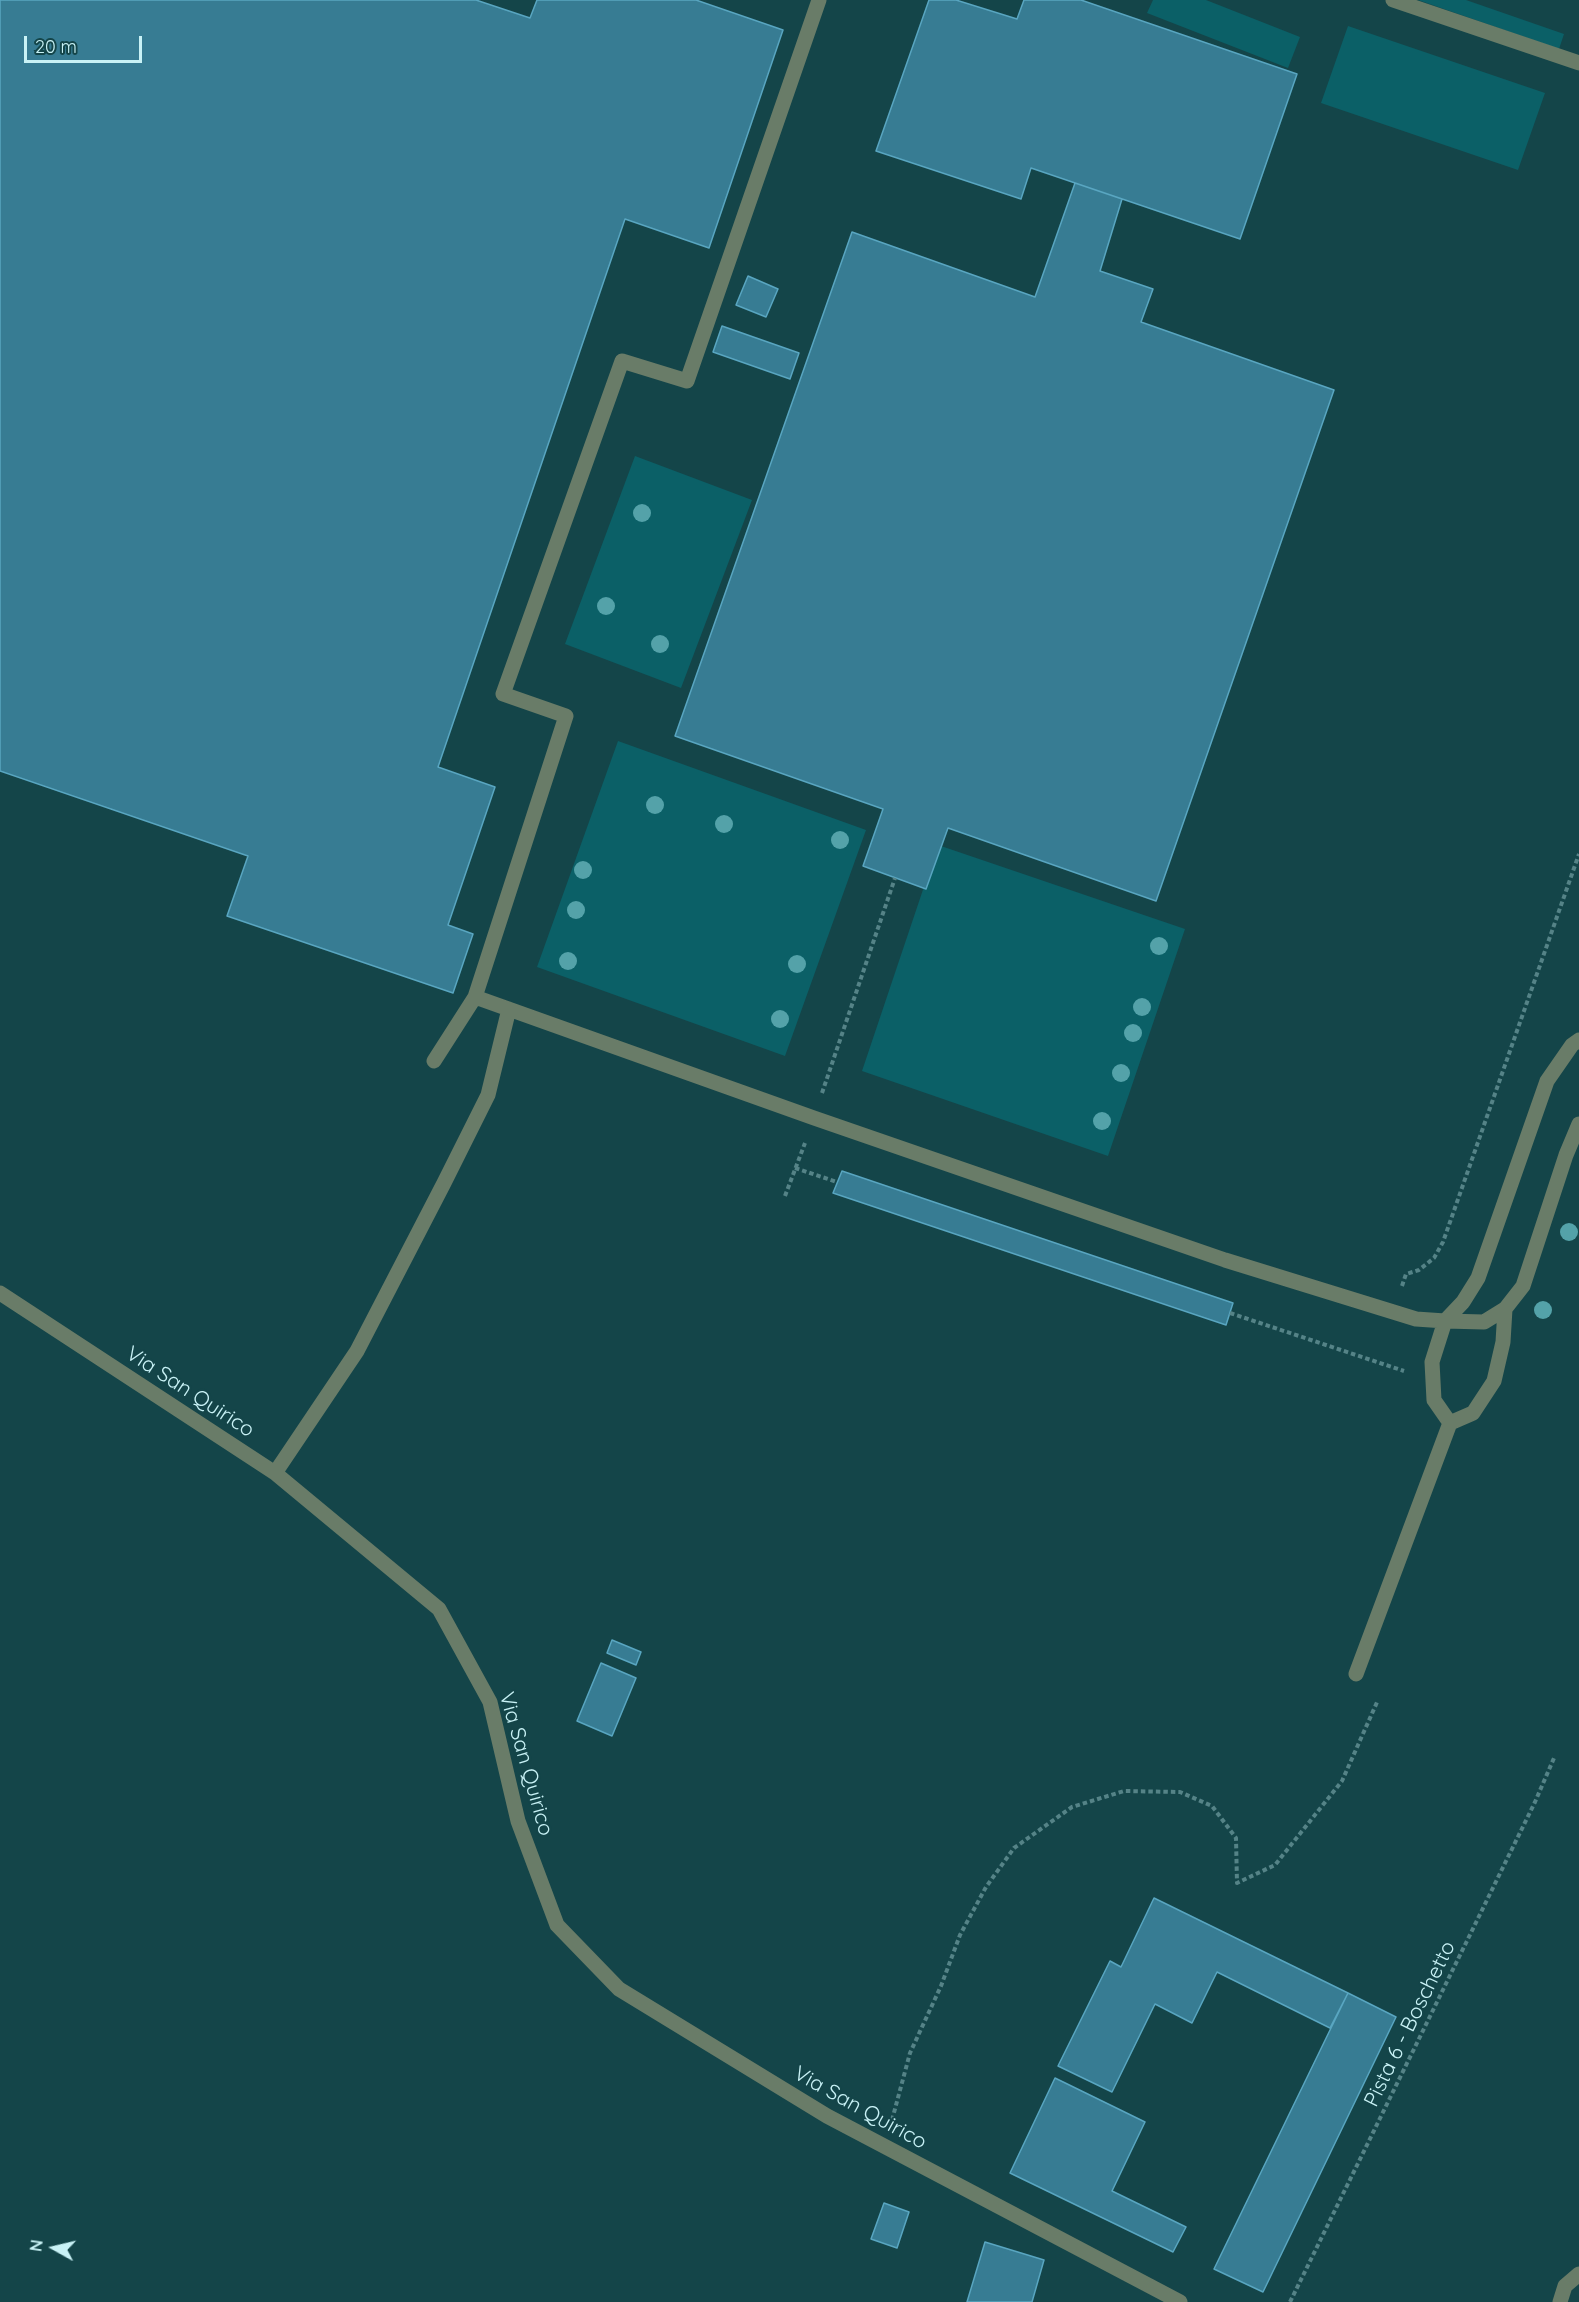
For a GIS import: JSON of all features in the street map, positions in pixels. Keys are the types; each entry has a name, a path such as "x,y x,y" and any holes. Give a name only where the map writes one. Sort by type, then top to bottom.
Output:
{"street":[{"path":"434,1061 475,997 566,716 503,694 622,361 687,381 819,0"},
{"path":"1393,0 1579,63"},
{"path":"475,997 814,1118 1225,1260 1416,1319 1484,1322 1505,1309 1522,1286 1566,1155 1579,1124"},
{"path":"275,1473 357,1351 444,1183 488,1095 509,1009"},
{"path":"1450,1424 1434,1400 1432,1362 1445,1321 1463,1302 1478,1278 1547,1081 1572,1045 1579,1040"},
{"name":"Via San Quirico","path":"0,1293 275,1473 439,1609 490,1702 518,1821 557,1925 619,1989 827,2116 1180,2302"},
{"path":"1356,1674 1450,1424 1473,1413 1494,1380 1503,1341 1505,1309"},
{"path":"1560,2302 1565,2286 1579,2274"}],"path":[{"path":"1393,1312 1406,1274 1419,1270 1434,1258 1443,1242 1579,854"},
{"path":"785,1196 814,1118 895,878"},
{"path":"795,1168 837,1182"},
{"path":"1230,1313 1433,1381"},
{"path":"885,2147 910,2053 941,1986 960,1935 986,1887 1014,1848 1072,1807 1124,1791 1180,1792 1212,1806 1236,1839 1237,1883 1275,1864 1342,1781 1378,1700"},
{"name":"Pista 6 - Boschetto","path":"1290,2302 1535,1802 1554,1758"}],"shaded area":[{"path":"1153,0 1206,0 1300,37 1288,68 1147,13"},
{"path":"1418,0 1466,0 1564,34 1559,49"},
{"path":"1348,26 1545,93 1518,170 1321,103"},
{"path":"635,456 752,500 681,688 565,644"},
{"path":"618,741 866,830 785,1056 537,967"},
{"path":"938,845 1185,929 1108,1156 862,1071"}],"building":[{"path":"0,0 476,0 530,18 537,0 696,0 783,30 709,248 625,219 438,767 495,787 448,925 473,934 453,993 227,916 248,856 0,771"},
{"path":"929,0 956,0 1017,19 1024,0 1081,0 1297,74 1240,239 1031,168 1021,199 876,151"},
{"path":"1075,183 1122,199 1100,271 1153,289 1141,322 1334,390 1156,901 948,828 926,889 863,866 883,809 675,736 852,232 1035,297"},
{"path":"748,276 778,289 766,317 736,305"},
{"path":"722,326 799,353 790,379 713,352"},
{"path":"842,1171 1233,1303 1226,1325 833,1193"},
{"path":"612,1640 641,1652 636,1665 607,1653"},
{"path":"601,1663 636,1678 612,1736 577,1721"},
{"path":"1154,1898 1348,1993 1330,2028 1217,1972 1192,2023 1155,2004 1112,2092 1058,2066 1110,1961 1121,1967"},
{"path":"1348,1993 1396,2017 1263,2292 1214,2269"},
{"path":"1055,2078 1145,2122 1112,2191 1186,2227 1173,2252 1010,2173"},
{"path":"884,2203 909,2212 897,2248 871,2239"},
{"path":"985,2242 1044,2260 1032,2302 967,2302"}]}
